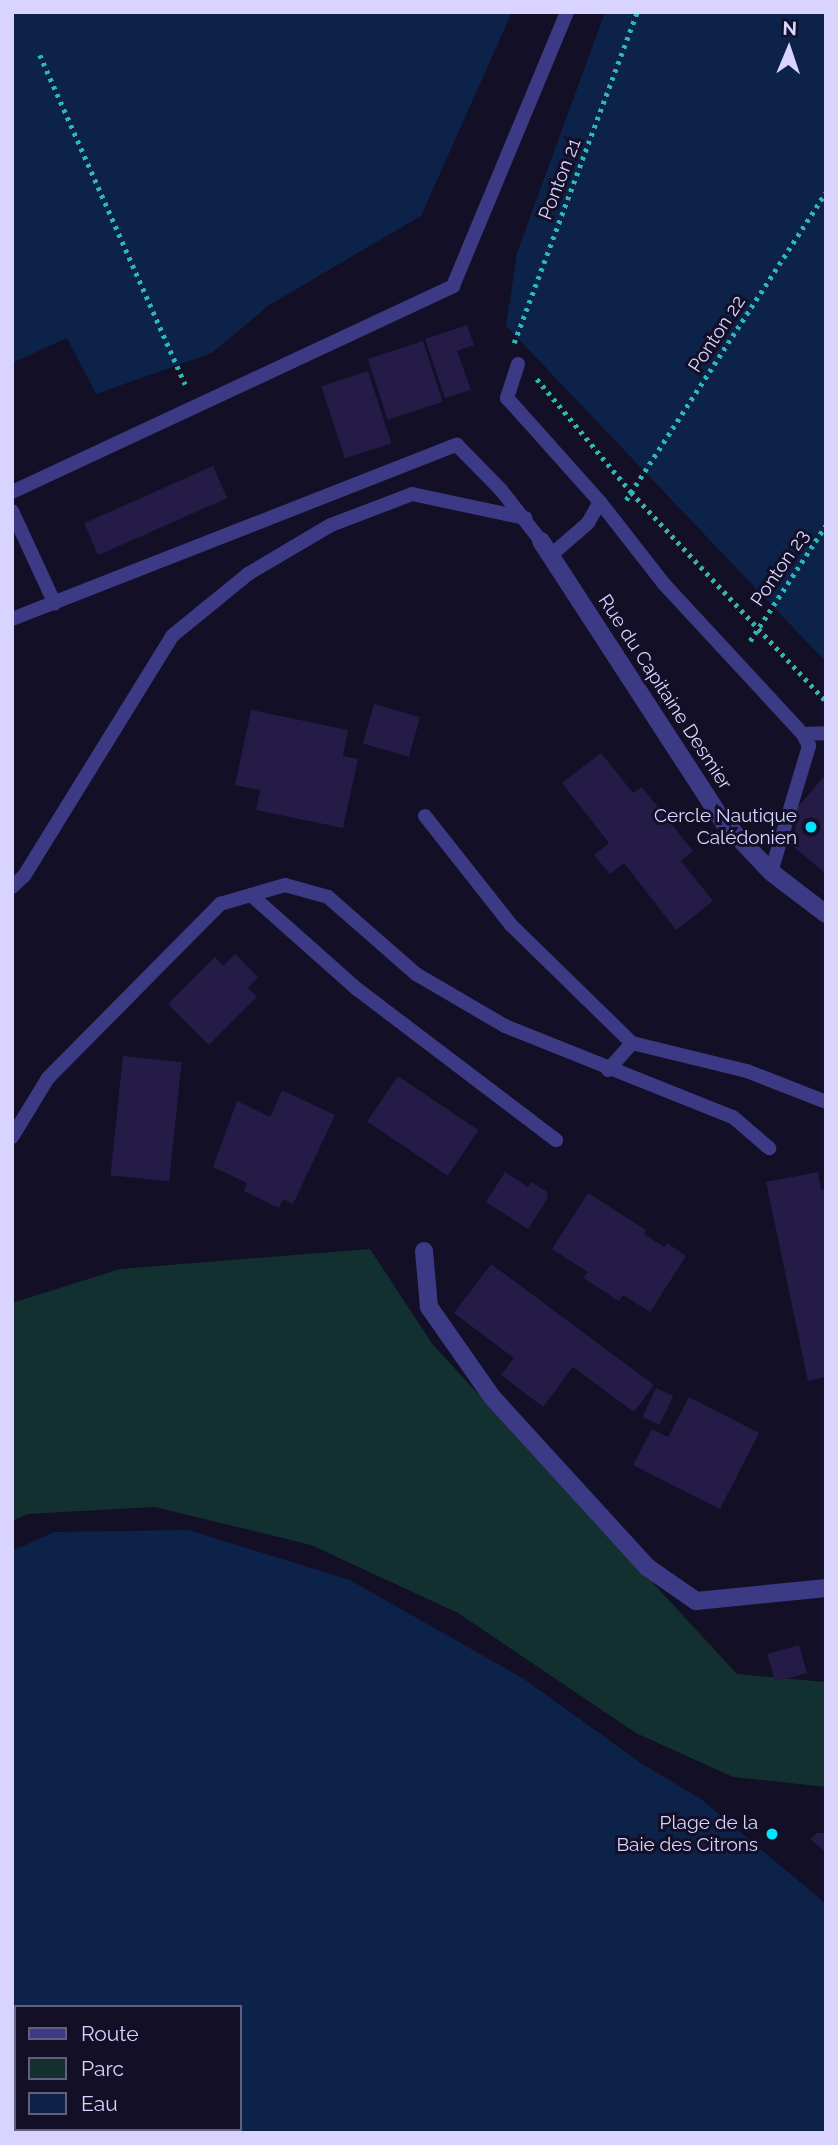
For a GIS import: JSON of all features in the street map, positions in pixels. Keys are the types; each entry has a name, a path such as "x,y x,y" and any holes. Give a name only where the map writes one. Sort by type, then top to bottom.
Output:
{"street":[{"name":"Rue du Capitaine Desmier","path":"545,548 631,673 723,821 771,872 826,914"},
{"path":"424,1251 429,1307 492,1397 647,1567 696,1601 826,1588"}],"lane":[{"path":"12,492 453,286 567,12"},
{"path":"514,360 507,398 600,502 664,584 803,734 809,746 771,872"},
{"path":"12,619 457,444 526,518 545,548 588,523 600,502"},
{"path":"12,887 24,876 172,636 248,574 331,525 412,494 526,518"},
{"path":"12,511 55,604"},
{"path":"803,734 826,733"},
{"path":"425,816 511,925 632,1042 747,1071 826,1102"},
{"path":"12,1137 48,1078 119,1002 220,904 285,885 328,897 416,974 505,1026 608,1070 733,1117 769,1147"},
{"path":"251,895 357,989 556,1140"},
{"path":"608,1070 632,1042"}],"path":[{"name":"Ponton 21","path":"514,360 637,12"},
{"path":"40,55 195,407"},
{"name":"Ponton 22","path":"631,492 826,192"},
{"path":"514,360 535,377 631,492 826,701"},
{"name":"Ponton 23","path":"758,626 826,525"}],"green space":[{"path":"370,1249 433,1345 737,1674 826,1682 826,1787 733,1777 636,1733 458,1613 311,1545 155,1507 28,1514 12,1521 12,1303 120,1269"}],"water":[{"path":"12,12 512,12 421,216 269,305 212,353 96,394 67,338 12,363"},
{"path":"605,12 826,12 826,662 506,326 517,253"},
{"path":"188,1530 350,1580 524,1679 641,1763 701,1799 826,1904 826,2133 12,2133 12,1551 54,1532"}],"building":[{"path":"467,325 474,345 457,351 471,390 445,398 425,339"},
{"path":"423,341 443,402 388,420 368,359"},
{"path":"368,371 391,443 345,458 321,386"},
{"path":"213,466 227,498 98,555 84,523"},
{"path":"374,704 420,717 409,757 363,743"},
{"path":"251,710 348,730 343,756 358,759 343,828 256,810 260,790 235,785"},
{"path":"601,753 633,793 642,787 693,851 681,861 713,901 676,930 624,863 610,874 594,855 609,843 562,783"},
{"name":"Cercle Nautique Calédonien","path":"826,774 826,874 794,847 797,808"},
{"path":"235,954 258,977 248,988 257,997 209,1045 168,1004 215,957 223,966"},
{"path":"123,1056 182,1062 169,1182 110,1175"},
{"path":"398,1076 478,1130 448,1176 367,1122"},
{"path":"282,1090 335,1115 293,1204 283,1199 279,1208 244,1191 247,1183 213,1167 237,1101 270,1117"},
{"path":"505,1172 528,1187 531,1182 546,1191 548,1198 528,1229 486,1202"},
{"path":"818,1172 821,1190 826,1189 826,1377 808,1381 766,1182"},
{"path":"588,1193 646,1230 644,1234 664,1247 667,1243 686,1256 650,1312 623,1295 619,1301 583,1278 588,1272 552,1249"},
{"path":"491,1264 654,1385 634,1412 573,1367 543,1407 501,1375 514,1358 454,1313"},
{"path":"656,1388 673,1396 660,1425 642,1417"},
{"path":"689,1397 759,1433 720,1509 633,1465 652,1429 668,1437"},
{"path":"799,1645 807,1673 775,1682 767,1654"},
{"path":"817,1833 826,1833 826,1852 810,1839"}],"place":[{"name":"Cercle Nautique Calédonien","path":"811,827"},
{"name":"Plage de la Baie des Citrons","path":"772,1834"}]}
